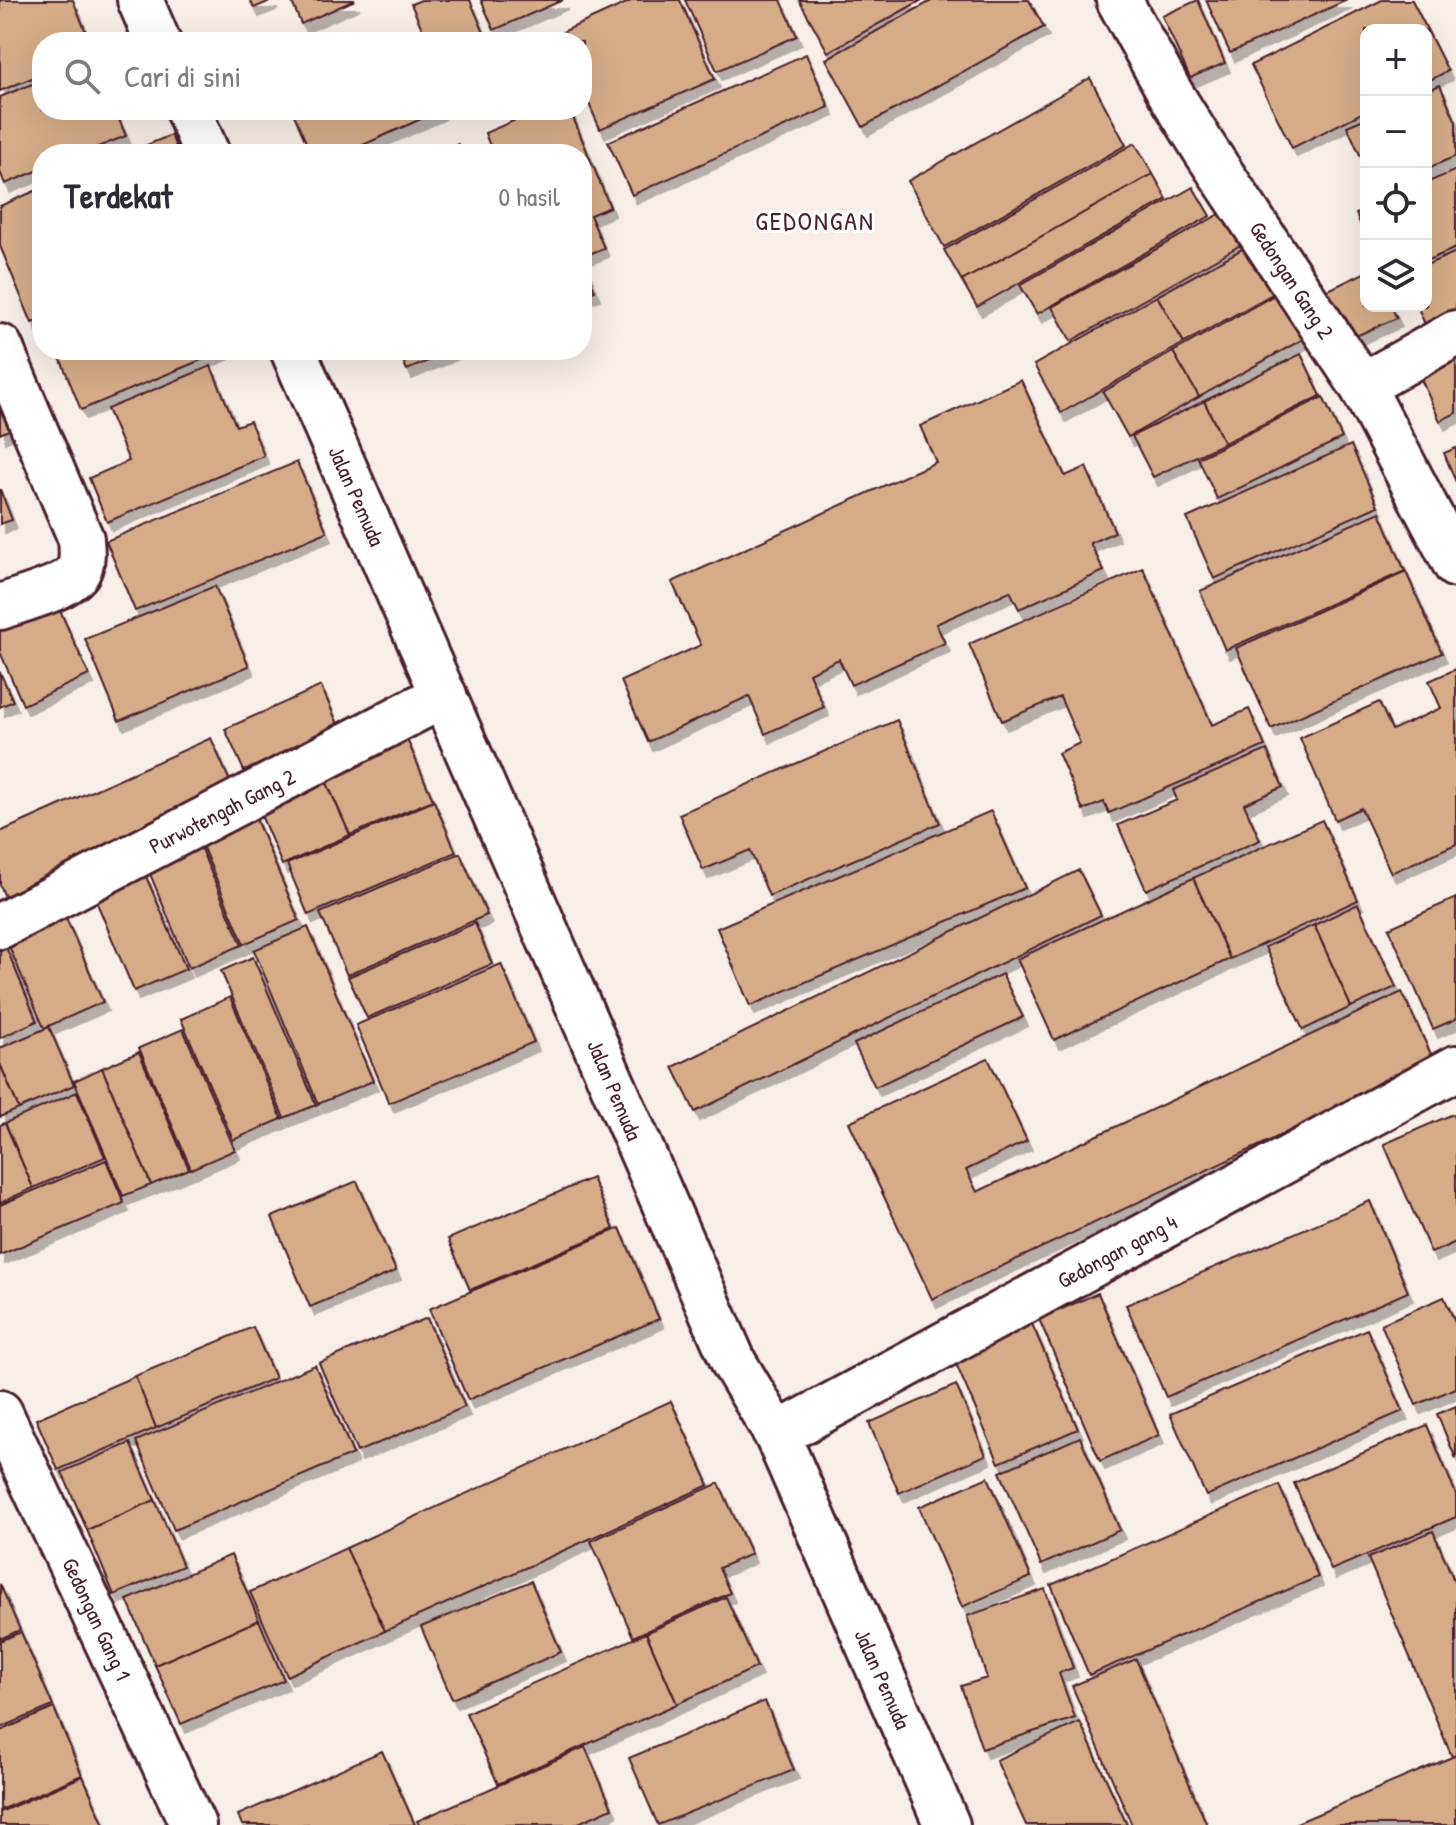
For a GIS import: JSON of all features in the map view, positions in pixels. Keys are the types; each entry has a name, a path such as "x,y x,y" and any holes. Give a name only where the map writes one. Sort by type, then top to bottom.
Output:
{"street":[{"path":"140,0 154,32"},
{"name":"Gedongan Gang 2","path":"1119,0 1204,148 1362,386 1456,565"},
{"path":"192,120 203,144"},
{"path":"1362,386 1456,333"},
{"path":"0,347 81,539 82,555 78,571 69,580 0,607"},
{"name":"Jalan Pemuda","path":"297,360 734,1363 777,1435 947,1825"},
{"name":"Purwotengah Gang 2","path":"0,926 444,695"},
{"name":"Gedongan gang 4","path":"777,1435 1456,1068"},
{"name":"Gedongan Gang 1","path":"0,1413 193,1825"}],"building":[{"path":"0,0 73,0 86,32 32,32 32,78 0,91"},
{"path":"250,0 273,0 254,8"},
{"path":"291,0 355,0 301,24"},
{"path":"421,0 470,0 484,32 424,32 411,4"},
{"path":"481,0 563,0 494,30"},
{"path":"633,0 680,0 715,79 600,129 592,111 592,32 562,32"},
{"path":"685,0 781,0 797,36 717,71"},
{"path":"799,0 922,0 828,52"},
{"path":"933,0 1029,0 1044,27 863,127 826,59"},
{"path":"1198,0 1225,63 1190,78 1162,16"},
{"path":"1206,0 1347,0 1230,53"},
{"path":"1382,0 1412,0 1424,24 1360,24 1360,114 1292,148 1251,65"},
{"path":"1432,39 1448,71 1432,79"},
{"path":"806,54 829,107 632,195 608,142"},
{"path":"1090,78 1126,145 944,247 908,181"},
{"path":"32,84 32,120 119,120 126,136 106,144 32,144 32,173 5,184 0,172 0,97"},
{"path":"1440,85 1456,122 1456,156 1432,166 1432,96 1432,88"},
{"path":"296,120 419,120 365,144 307,144"},
{"path":"516,120 574,120 584,144 489,144 485,133"},
{"path":"1360,121 1360,155 1347,126"},
{"path":"171,135 175,144 149,144"},
{"path":"1135,143 1153,174 962,281 944,250"},
{"path":"592,163 610,207 592,214"},
{"path":"1456,170 1456,248 1432,258 1432,240 1432,180"},
{"path":"1153,174 1167,199 977,307 962,281"},
{"path":"1193,187 1210,216 1037,314 1020,285"},
{"path":"32,192 32,323 0,246 0,206"},
{"path":"1227,210 1246,242 1071,341 1052,307"},
{"path":"592,220 604,248 592,253"},
{"path":"1253,243 1280,290 1184,343 1157,296"},
{"path":"1456,252 1456,319 1428,331 1420,312 1432,312 1432,262"},
{"path":"1360,275 1360,312 1394,312 1397,318 1349,339 1326,291"},
{"path":"1278,293 1303,339 1199,397 1173,352"},
{"path":"1157,296 1184,343 1061,413 1034,365"},
{"path":"1456,344 1456,413 1440,421 1414,364"},
{"path":"1173,352 1199,397 1128,437 1103,392"},
{"path":"1301,354 1321,396 1224,443 1204,401"},
{"path":"61,360 201,360 81,410"},
{"path":"402,360 430,360 407,370"},
{"path":"211,366 236,426 250,421 264,456 107,522 89,478 129,461 107,409"},
{"path":"1021,380 1065,476 1086,467 1115,532 1090,543 1104,571 1019,609 1010,591 936,624 945,643 851,685 839,659 809,673 824,707 765,734 749,696 648,742 621,681 701,645 672,582 936,462 920,426"},
{"path":"1323,397 1342,438 1217,499 1198,458"},
{"path":"0,400 11,429 0,434"},
{"path":"1204,401 1224,443 1153,477 1132,436"},
{"path":"1351,445 1378,506 1214,579 1187,518"},
{"path":"1456,448 1456,482 1444,453"},
{"path":"297,462 327,532 135,611 106,541"},
{"path":"0,489 12,520 0,524"},
{"path":"1380,512 1405,571 1225,650 1200,591"},
{"path":"1143,568 1212,725 1249,709 1265,746 1109,813 1104,802 1083,810 1058,753 1080,743 1060,697 1002,721 969,644"},
{"path":"1406,572 1442,653 1271,729 1236,648"},
{"path":"215,586 249,666 119,721 85,639"},
{"path":"57,604 89,675 23,705 0,652 0,628"},
{"path":"1456,669 1456,844 1391,873 1361,808 1335,820 1300,738 1379,702 1392,730 1441,708 1429,681"},
{"path":"0,672 13,701 0,707"},
{"path":"321,686 340,729 244,771 225,729"},
{"path":"897,720 940,823 769,896 750,850 703,870 679,814"},
{"path":"406,737 433,800 350,835 322,772"},
{"path":"211,738 238,800 7,902 0,885 0,832"},
{"path":"1267,750 1283,787 1244,804 1260,840 1146,890 1118,825 1177,800 1173,790"},
{"path":"322,772 350,835 282,865 255,801"},
{"path":"434,801 456,852 308,915 287,864"},
{"path":"252,810 299,920 244,944 197,834"},
{"path":"991,811 1025,888 750,1006 717,928"},
{"path":"1322,820 1358,900 1230,959 1193,878"},
{"path":"195,835 242,945 189,968 143,857"},
{"path":"460,853 487,915 347,975 320,913"},
{"path":"1079,870 1101,915 695,1112 673,1067"},
{"path":"145,874 186,969 134,991 94,896"},
{"path":"1193,878 1230,959 1054,1040 1017,959"},
{"path":"1456,898 1456,1019 1433,1029 1389,928"},
{"path":"1358,904 1396,987 1351,1007 1314,925"},
{"path":"61,907 103,1002 44,1028 8,944"},
{"path":"475,923 492,964 367,1018 348,977"},
{"path":"1314,925 1351,1007 1303,1030 1265,947"},
{"path":"308,927 373,1081 318,1104 254,950"},
{"path":"6,947 37,1021 0,1038 0,950"},
{"path":"253,957 316,1105 284,1118 221,971"},
{"path":"501,964 534,1042 389,1103 356,1025"},
{"path":"1002,974 1023,1017 875,1087 854,1044"},
{"path":"1402,992 1435,1063 932,1299 849,1122 988,1058 1027,1141 966,1170 977,1192"},
{"path":"230,997 282,1119 233,1140 181,1019"},
{"path":"49,1027 74,1085 19,1109 0,1064 0,1048"},
{"path":"183,1029 235,1150 191,1169 139,1048"},
{"path":"139,1052 189,1169 151,1185 102,1068"},
{"path":"0,1064 19,1109 0,1117"},
{"path":"102,1068 151,1185 123,1196 74,1081"},
{"path":"77,1092 105,1157 33,1188 5,1123"},
{"path":"1453,1114 1456,1120 1456,1242 1431,1253 1384,1144"},
{"path":"5,1123 33,1188 0,1203 0,1125"},
{"path":"106,1160 124,1203 0,1255 0,1205"},
{"path":"592,1178 614,1229 470,1290 448,1239"},
{"path":"357,1181 396,1271 310,1307 272,1217"},
{"path":"1370,1201 1408,1292 1166,1397 1126,1305"},
{"path":"620,1228 659,1319 468,1400 429,1309"},
{"path":"1098,1293 1159,1435 1100,1461 1039,1319"},
{"path":"1444,1297 1456,1324 1456,1388 1416,1405 1381,1324"},
{"path":"427,1318 465,1407 357,1452 319,1363"},
{"path":"1032,1324 1078,1429 999,1463 953,1357"},
{"path":"253,1327 275,1378 156,1428 135,1376"},
{"path":"1367,1329 1403,1411 1206,1496 1170,1414"},
{"path":"315,1365 353,1454 174,1530 136,1441"},
{"path":"135,1376 156,1428 58,1470 36,1419"},
{"path":"956,1385 986,1455 899,1493 869,1423"},
{"path":"671,1401 709,1485 385,1631 346,1548"},
{"path":"1456,1406 1456,1459 1437,1414"},
{"path":"1427,1425 1456,1494 1456,1517 1331,1570 1294,1483"},
{"path":"1080,1437 1120,1530 1041,1565 1000,1472"},
{"path":"130,1443 155,1500 87,1530 62,1472"},
{"path":"988,1477 1031,1577 962,1607 919,1507"},
{"path":"719,1483 751,1554 719,1568 730,1593 633,1637 591,1541"},
{"path":"1279,1485 1318,1577 1089,1675 1051,1585"},
{"path":"155,1500 183,1566 114,1595 87,1530"},
{"path":"1433,1531 1456,1585 1456,1755 1452,1757 1368,1558"},
{"path":"346,1548 385,1631 287,1676 250,1592"},
{"path":"231,1555 259,1620 155,1665 127,1600"},
{"path":"531,1581 561,1652 452,1699 421,1627"},
{"path":"0,1584 20,1630 0,1639"},
{"path":"1045,1589 1073,1668 1059,1673 1075,1718 982,1749 961,1686 987,1678 967,1616"},
{"path":"726,1597 757,1667 677,1704 646,1633"},
{"path":"259,1620 284,1680 181,1724 155,1665"},
{"path":"21,1632 53,1706 0,1728 0,1641"},
{"path":"646,1633 677,1704 498,1784 466,1713"},
{"path":"1136,1659 1207,1825 1132,1825 1072,1686"},
{"path":"765,1701 794,1770 658,1825 629,1758"},
{"path":"54,1708 82,1775 0,1810 0,1731"},
{"path":"1080,1722 1127,1825 1026,1825 996,1760"},
{"path":"585,1747 612,1808 574,1825 419,1825 417,1821"},
{"path":"382,1751 415,1825 242,1825 238,1815"},
{"path":"1456,1755 1456,1825 1292,1825 1452,1757"},
{"path":"83,1776 104,1825 0,1825 0,1812"}],"district":[{"name":"GEDONGAN","path":"815,220"}]}
